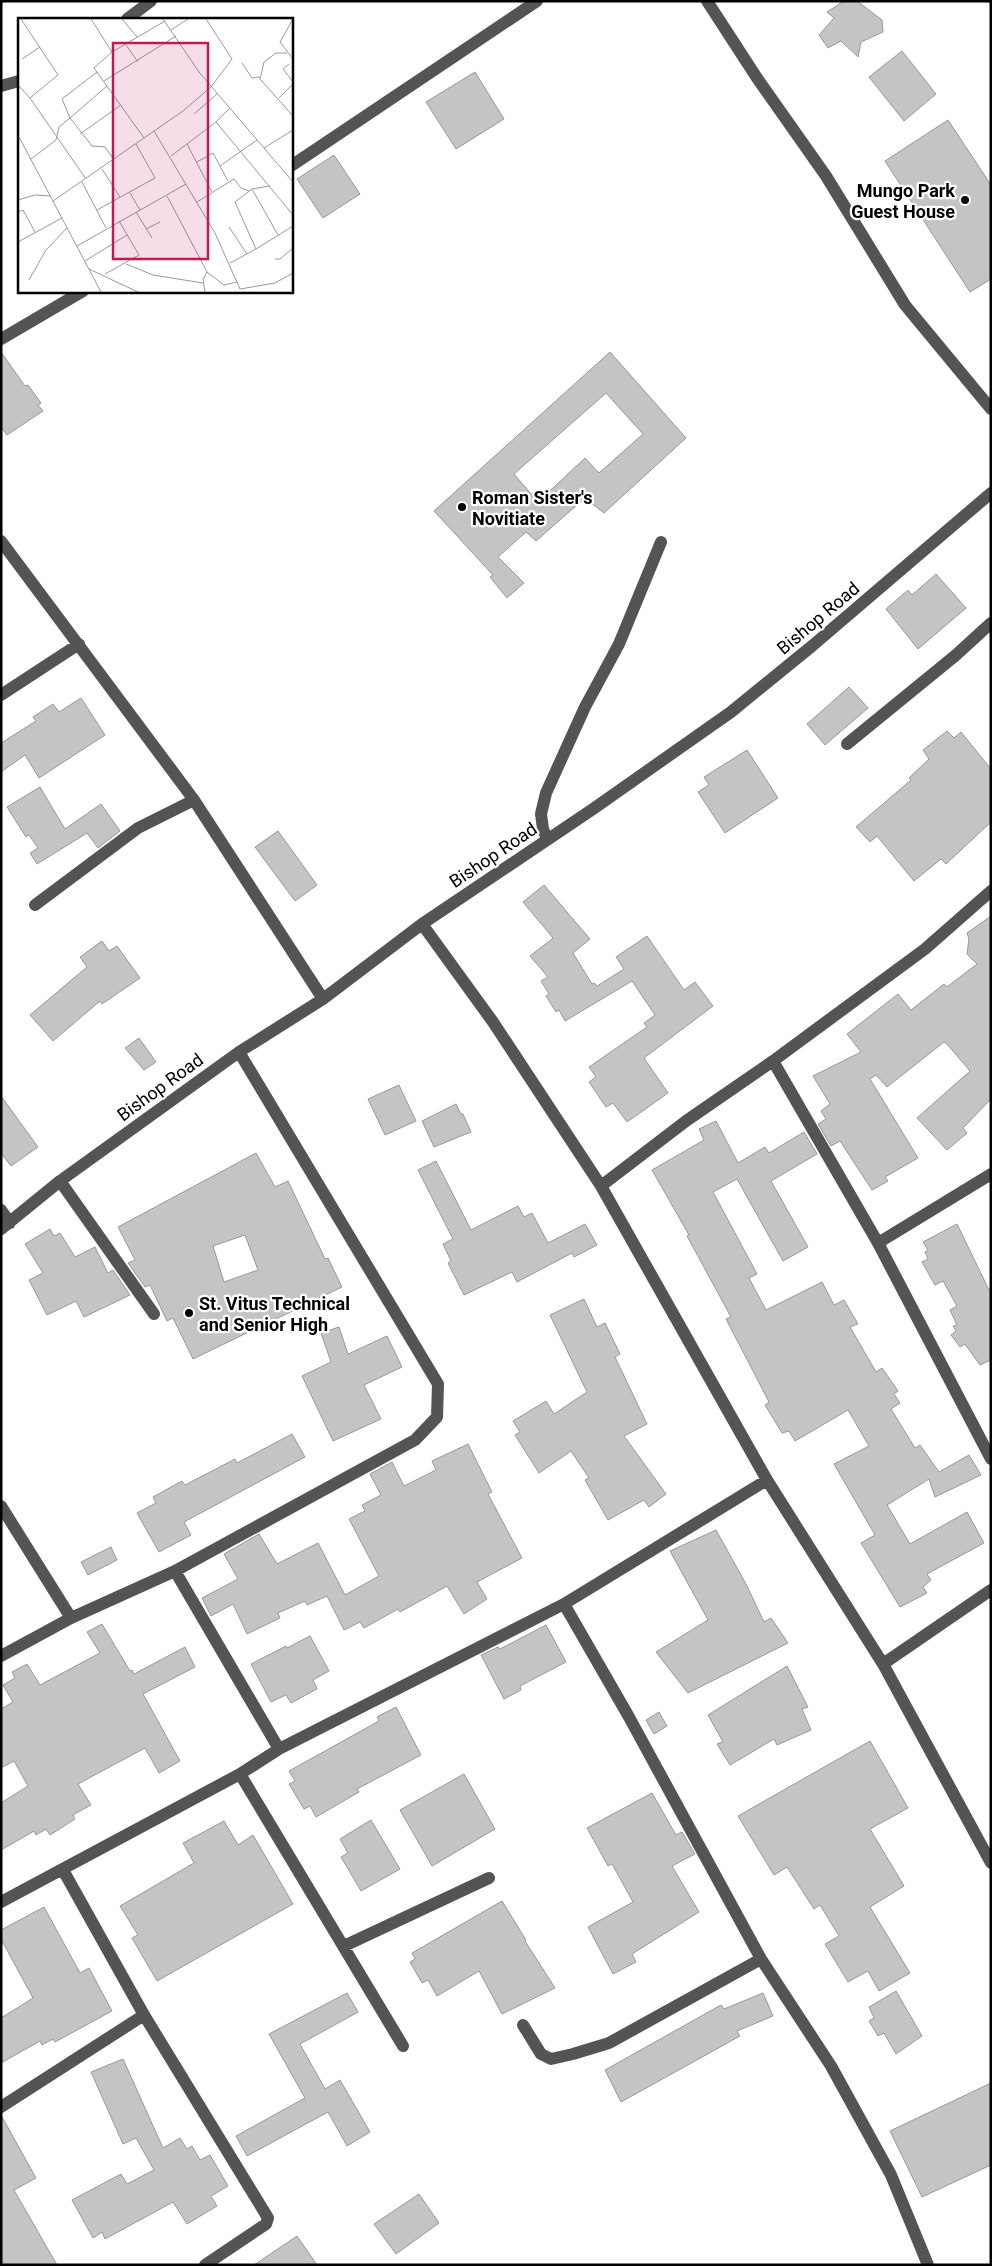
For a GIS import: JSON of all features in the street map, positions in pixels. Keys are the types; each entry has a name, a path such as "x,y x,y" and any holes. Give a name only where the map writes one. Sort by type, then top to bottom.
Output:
{"street":[{"path":"136,16 151,1"},
{"path":"292,165 537,1"},
{"path":"707,1 757,78 826,176 905,305 991,409"},
{"path":"1,86 18,81"},
{"path":"1,339 81,292"},
{"name":"Bishop Road","path":"6,1226 60,1181 239,1052 323,999 422,924 731,712 812,646 991,493"},
{"path":"1,541 194,800 323,999"},
{"path":"548,839 543,829 541,814 546,793 585,707 619,644 661,542"},
{"path":"847,744 956,655 991,623"},
{"path":"1,695 79,644"},
{"path":"35,905 138,828 194,800"},
{"path":"601,1186 686,1121 773,1061 925,949 991,891"},
{"path":"422,924 493,1022 601,1186 767,1480 882,1664 991,1862"},
{"path":"1,1656 71,1618 175,1572 415,1440 437,1417 438,1384 239,1052"},
{"path":"773,1061 878,1242 991,1459"},
{"path":"878,1242 960,1195 991,1174"},
{"path":"60,1181 154,1314"},
{"path":"1,1210 6,1226"},
{"path":"1,1902 240,1774 279,1748 564,1604 767,1480"},
{"path":"1,1506 71,1618"},
{"path":"175,1572 279,1748"},
{"path":"882,1664 991,1590"},
{"path":"564,1604 630,1717 761,1958 831,2066 891,2175 928,2265"},
{"path":"240,1774 403,2046"},
{"path":"63,1870 144,2015 268,2218 266,2224 205,2265"},
{"path":"344,1946 489,1878"},
{"path":"523,2025 541,2054 551,2059 573,2054 609,2043 761,1958"},
{"path":"1,2107 144,2015"}],"building":[{"path":"844,1 857,1 882,20 883,32 861,42 858,57 841,41 828,48 819,35 834,18 827,12"},
{"path":"902,51 936,94 904,121 869,77"},
{"path":"475,72 504,119 456,149 426,102"},
{"path":"948,120 991,185 991,279 970,292 885,161"},
{"path":"334,155 360,194 323,218 297,179"},
{"path":"1,352 25,386 28,385 41,403 38,405 43,411 7,435 1,427"},
{"path":"610,352 686,438 604,513 585,498 536,541 526,532 498,557 524,583 507,598 490,577 493,575 434,511","holes":["606,393 643,434 599,473 585,458 538,502 514,474"]},
{"path":"936,574 966,608 918,649 886,609 908,590 912,595"},
{"path":"849,687 868,708 825,745 807,724"},
{"path":"81,698 105,735 39,778 25,755 1,772 1,743 36,721 33,717 53,704 59,712"},
{"path":"947,731 954,738 961,732 991,769 991,822 946,864 941,859 914,881 877,836 870,842 856,827 911,780 909,778 929,759 923,750"},
{"path":"747,750 778,798 725,833 698,792 709,785 704,777"},
{"path":"40,787 65,829 101,804 120,831 98,848 87,833 37,864 30,853 38,848 29,835 26,837 7,807"},
{"path":"278,831 317,885 295,901 255,847"},
{"path":"544,885 590,939 573,953 592,984 594,983 597,986 624,969 616,957 647,936 684,990 695,982 713,1006 644,1058 668,1093 627,1122 613,1103 606,1107 589,1082 596,1077 589,1067 647,1027 644,1023 655,1015 632,981 565,1021 559,1010 556,1012 546,996 549,994 541,981 548,977 530,956 553,938 523,902"},
{"path":"991,916 991,1099 963,1128 967,1133 947,1150 917,1118 970,1071 947,1044 944,1042 887,1087 876,1075 870,1079 918,1158 885,1177 888,1181 872,1190 840,1141 831,1146 818,1124 826,1119 821,1111 830,1104 813,1076 861,1052 847,1034 898,994 911,1010 944,984 947,987 977,964 967,954 969,939 967,933"},
{"path":"102,941 109,951 117,946 140,978 102,1004 100,1001 53,1041 30,1015 87,967 80,957"},
{"path":"139,1038 156,1062 144,1070 125,1048"},
{"path":"399,1085 416,1121 385,1135 368,1099"},
{"path":"1,1096 38,1147 11,1166 1,1153"},
{"path":"456,1104 471,1132 434,1147 422,1121"},
{"path":"716,1121 738,1163 765,1147 769,1153 804,1132 817,1154 771,1181 808,1247 783,1261 737,1179 713,1192 757,1274 749,1278 766,1310 822,1282 834,1305 844,1300 858,1324 850,1327 876,1372 882,1368 898,1391 894,1394 900,1403 891,1409 915,1448 920,1445 939,1472 969,1455 981,1475 935,1497 929,1479 887,1505 910,1544 967,1512 984,1543 927,1574 931,1580 923,1587 927,1593 900,1607 861,1543 875,1535 834,1464 869,1446 848,1410 795,1441 789,1431 782,1433 765,1405 769,1402 726,1319 731,1317 687,1236 689,1235 652,1170 704,1140 699,1129"},
{"path":"256,1153 275,1187 288,1181 325,1259 328,1258 342,1287 193,1359 173,1318 167,1321 150,1285 145,1287 128,1263 135,1260 118,1227","holes":["245,1235 258,1270 224,1282 213,1246"]},
{"path":"436,1161 471,1230 518,1206 524,1217 532,1213 548,1243 585,1224 597,1245 574,1257 572,1253 517,1282 512,1272 464,1295 448,1263 451,1261 443,1244 453,1239 418,1170"},
{"path":"957,1224 991,1294 991,1360 980,1365 965,1344 960,1347 951,1335 956,1331 953,1326 957,1325 950,1310 957,1306 943,1281 935,1285 922,1262 928,1259 925,1252 928,1250 923,1242"},
{"path":"50,1229 54,1236 60,1233 75,1257 95,1247 108,1273 113,1270 130,1295 84,1317 76,1301 47,1315 29,1280 43,1273 25,1244"},
{"path":"584,1299 597,1327 605,1323 620,1354 615,1357 647,1424 624,1436 666,1494 649,1507 644,1500 608,1520 585,1480 589,1478 571,1451 539,1473 515,1435 520,1432 513,1421 546,1401 554,1414 587,1392 550,1315"},
{"path":"339,1327 348,1354 387,1336 402,1367 364,1385 381,1419 333,1441 302,1376 331,1362 321,1333"},
{"path":"292,1434 305,1457 184,1522 191,1535 159,1552 137,1513 156,1503 153,1497 182,1481 185,1485 235,1459 237,1463"},
{"path":"468,1444 492,1492 488,1494 522,1558 477,1582 487,1599 464,1614 447,1586 400,1612 398,1609 364,1628 360,1622 344,1630 327,1596 307,1605 305,1601 278,1613 280,1618 247,1634 233,1604 211,1616 202,1598 238,1579 224,1554 259,1534 277,1564 318,1543 345,1595 379,1576 349,1519 365,1511 362,1505 381,1495 370,1474 392,1462 404,1486 436,1470 432,1461"},
{"path":"716,1530 747,1586 764,1622 771,1618 788,1643 688,1693 656,1652 708,1620 670,1551"},
{"path":"111,1547 117,1560 88,1575 81,1562"},
{"path":"102,1624 130,1671 132,1670 134,1674 185,1647 195,1667 143,1694 180,1761 159,1773 145,1748 78,1784 91,1805 73,1815 75,1819 50,1835 46,1829 36,1835 34,1831 1,1850 1,1803 28,1786 14,1761 1,1768 1,1709 13,1702 3,1685 15,1678 12,1672 27,1664 40,1685 100,1653 87,1632"},
{"path":"546,1625 566,1662 520,1686 521,1690 504,1699 481,1655 498,1647 500,1649"},
{"path":"310,1636 329,1671 313,1680 317,1689 291,1703 286,1695 271,1702 251,1664"},
{"path":"787,1666 808,1707 802,1709 811,1730 777,1745 774,1739 730,1765 717,1744 723,1742 708,1715"},
{"path":"396,1707 421,1755 357,1789 359,1792 316,1817 310,1806 304,1809 289,1784 295,1781 289,1771 379,1721 377,1717"},
{"path":"659,1712 667,1726 654,1734 646,1720"},
{"path":"870,1741 908,1808 870,1829 904,1886 870,1907 910,1973 879,1991 868,1971 848,1982 825,1944 839,1936 820,1905 814,1909 787,1867 774,1875 738,1816"},
{"path":"464,1774 495,1829 432,1866 400,1810"},
{"path":"652,1793 676,1835 682,1832 695,1854 672,1866 699,1912 632,1954 636,1962 613,1974 588,1927 633,1902 612,1864 608,1866 587,1828"},
{"path":"371,1820 400,1869 361,1891 341,1857 348,1853 340,1839"},
{"path":"224,1821 238,1845 253,1835 293,1904 157,1981 132,1938 138,1935 120,1906 194,1863 183,1843"},
{"path":"502,1901 555,1988 502,2014 479,1971 437,1996 428,1980 422,1983 410,1962 415,1959 412,1953"},
{"path":"44,1907 80,1973 89,1968 112,2011 55,2042 53,2039 42,2045 40,2041 1,2063 1,2018 33,1998 1,1939 1,1930"},
{"path":"896,1991 922,2036 896,2054 884,2033 878,2036 869,2021 874,2018 869,2007"},
{"path":"347,1993 358,2012 300,2044 325,2089 340,2080 370,2132 347,2146 328,2112 247,2156 236,2136 305,2098 269,2034"},
{"path":"763,1993 773,2016 737,2031 740,2036 621,2102 605,2070 721,2005 724,2009"},
{"path":"123,2059 163,2148 180,2138 187,2149 192,2146 200,2160 210,2155 228,2186 211,2196 217,2206 187,2224 173,2202 105,2239 102,2232 93,2238 72,2200 121,2174 127,2184 154,2170 136,2138 123,2144 91,2072"},
{"path":"991,2083 991,2165 922,2197 890,2131"},
{"path":"1,2115 36,2178 14,2190 57,2265 5,2265 1,2259"},
{"path":"419,2194 439,2223 396,2254 374,2224"},
{"path":"297,2236 317,2265 254,2265"}],"place":[{"name":"Mungo Park Guest House","path":"965,200"},
{"name":"Roman Sister's Novitiate","path":"462,507"},
{"name":"St. Vitus Technical and Senior High","path":"189,1313"}]}
